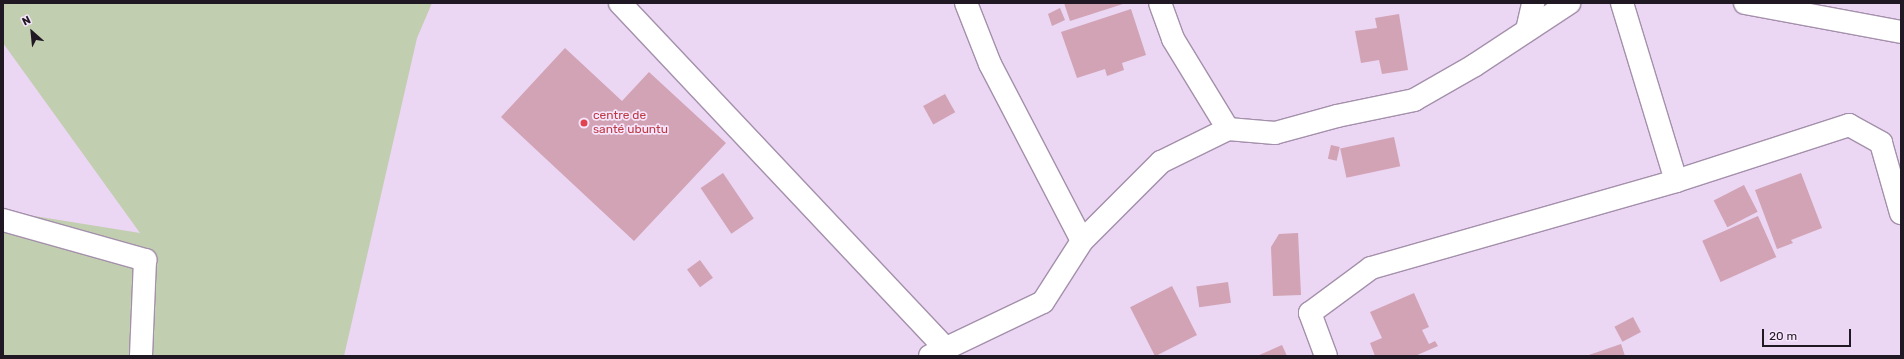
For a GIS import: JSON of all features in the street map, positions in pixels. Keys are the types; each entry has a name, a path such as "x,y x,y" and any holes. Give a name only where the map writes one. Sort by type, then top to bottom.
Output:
{"street":[{"path":"620,3 939,353 1043,302 1082,241 1161,162 1228,129 1275,133 1337,116 1414,100 1475,65 1569,3"},
{"path":"966,3 990,64 1082,241"},
{"path":"1160,3 1173,39 1228,129"},
{"path":"1527,30 1533,3"},
{"path":"1622,3 1676,181"},
{"path":"1745,3 1775,6 1901,32"},
{"path":"1326,356 1310,313 1371,268 1676,181 1849,125 1882,143 1901,213"},
{"path":"3,220 146,260 141,356"}],"green space":[{"path":"3,3 432,3 417,38 344,356 3,356 3,211 140,233 3,43"}],"building":[{"path":"1064,3 1126,3 1070,21"},
{"path":"1060,8 1065,20 1052,26 1048,14"},
{"path":"1131,9 1146,55 1122,63 1124,70 1107,76 1105,69 1077,78 1061,32"},
{"path":"1399,14 1408,70 1382,74 1379,60 1361,63 1355,31 1377,28 1375,18"},
{"path":"565,48 622,101 649,72 726,143 634,241 501,117"},
{"path":"945,94 955,112 933,124 923,106"},
{"path":"1394,137 1400,166 1346,178 1340,148"},
{"path":"1331,145 1340,147 1337,161 1328,159"},
{"path":"723,173 754,219 731,234 701,188"},
{"path":"1801,173 1822,228 1791,240 1793,243 1777,249 1755,190"},
{"path":"1744,185 1758,212 1727,227 1714,200"},
{"path":"1758,216 1776,257 1721,282 1702,241"},
{"path":"1298,233 1301,295 1273,296 1271,247 1279,234"},
{"path":"700,260 713,278 700,287 687,269"},
{"path":"1228,282 1231,303 1199,307 1196,286"},
{"path":"1172,286 1197,335 1155,356 1130,307"},
{"path":"1414,293 1429,327 1422,330 1429,344 1435,341 1438,346 1415,356 1375,356 1370,343 1382,338 1370,312"},
{"path":"1633,317 1641,332 1622,342 1614,327"},
{"path":"1621,344 1625,356 1586,356"},
{"path":"1282,345 1287,356 1257,356"}],"place":[{"name":"centre de santé ubuntu","path":"584,123"}]}
